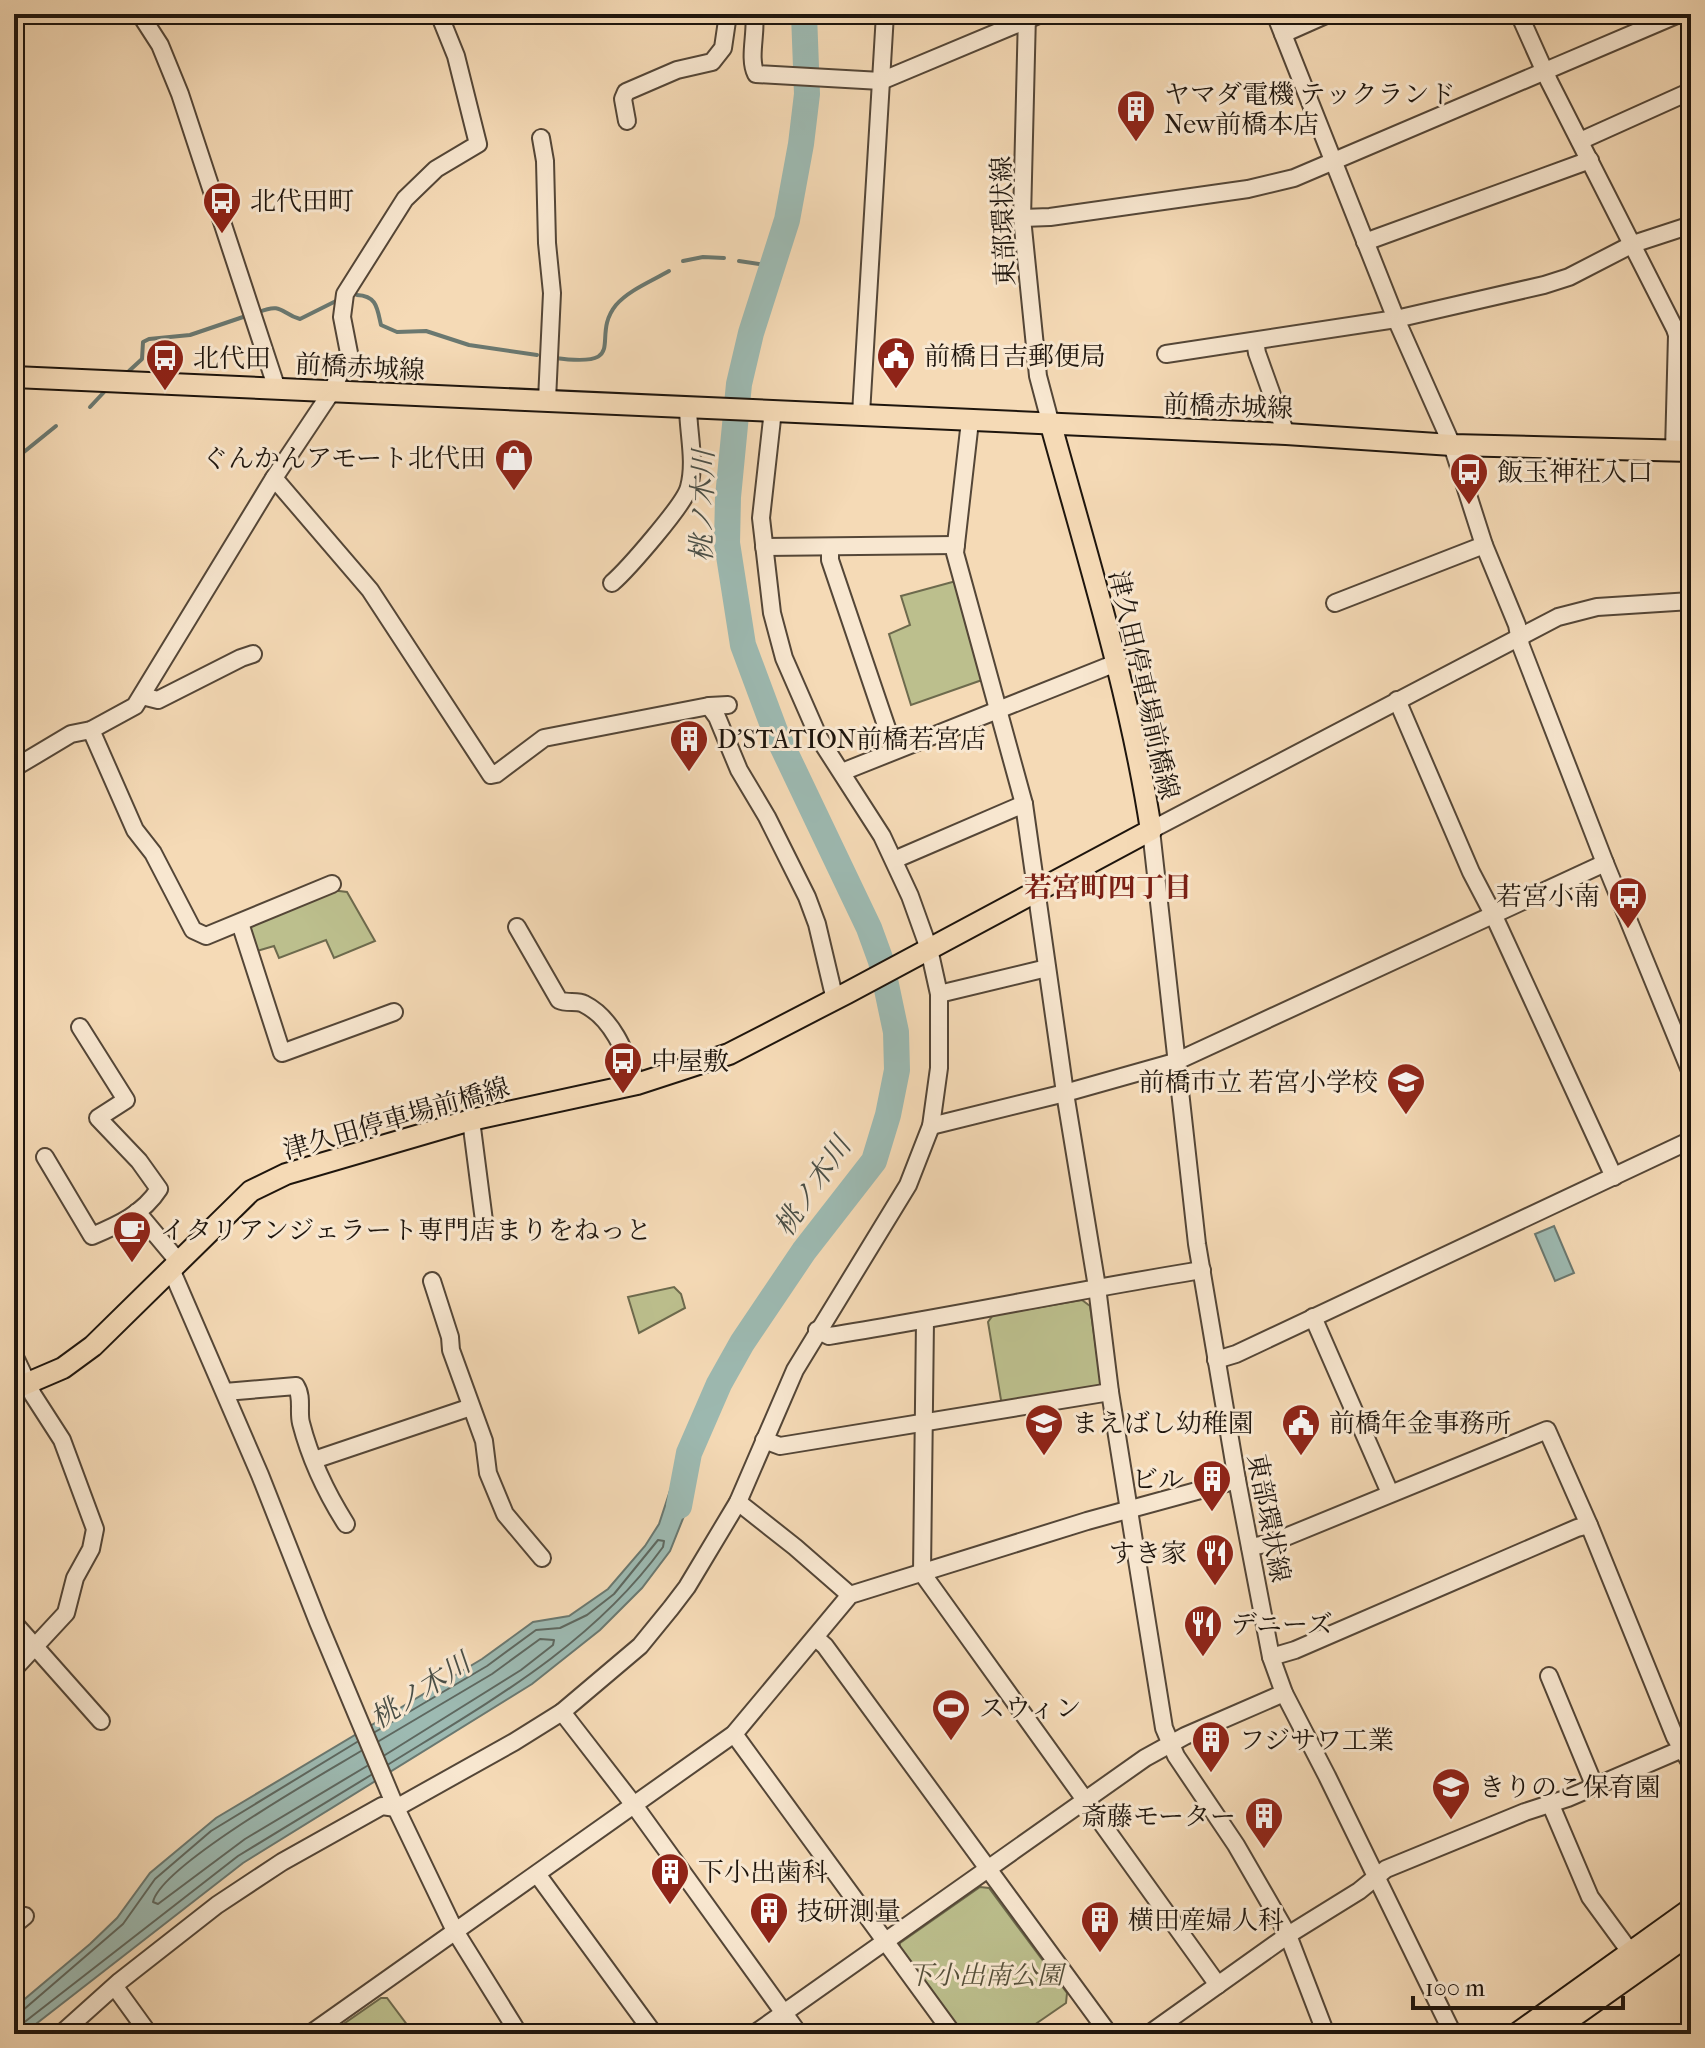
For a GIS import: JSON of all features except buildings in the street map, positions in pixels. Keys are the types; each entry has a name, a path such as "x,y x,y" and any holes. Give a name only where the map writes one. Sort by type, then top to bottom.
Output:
{"highway":[{"path":"1518,2034 1691,1910"},
{"path":"1547,2034 1691,1932"}],"main road":[{"name":"前橋赤城線","path":"14,377 1286,434 1452,445 1682,451"},
{"name":"津久田停車場前橋線","path":"21,1387 63,1368 93,1346 251,1191 275,1180 471,1120 637,1084 729,1054 1151,830 1143,777 1116,663 1051,425"}],"street":[{"path":"140,14 160,45 180,94 277,389"},
{"path":"14,768 71,734 91,730 135,706 274,478 332,391 349,353 342,317 345,294 405,199 436,169 478,144 456,56 439,14"},
{"path":"627,121 623,99 626,92 677,70 712,62 718,57 725,41 728,14"},
{"path":"754,14 756,36 753,67 756,74 881,81 1032,16"},
{"path":"861,414 885,14"},
{"path":"1275,14 1396,319 1452,445 1484,545 1605,863 1687,1056 1691,1073"},
{"path":"1283,34 1328,14"},
{"path":"1519,14 1580,141 1684,335 1682,451"},
{"path":"1022,218 1050,217 1248,189 1294,178 1679,14"},
{"name":"東部環状線","path":"1032,16 1022,218 1038,376 1051,425"},
{"path":"1580,141 1691,91"},
{"path":"541,138 552,293 547,400"},
{"path":"1365,242 1590,160"},
{"path":"1166,354 1396,319 1558,281 1633,244 1691,225"},
{"path":"1255,341 1286,434"},
{"path":"612,583 688,492 696,407"},
{"path":"61,2034 168,1942 253,1881 382,1806 396,1808 514,1742 562,1712 631,1654 687,1587 738,1502 795,1370 908,1185 931,1126 939,1068 939,994 929,949 894,860 870,815 819,738 784,658 772,613 761,518 768,410"},
{"path":"970,421 956,545 957,562 1024,804 1110,1392 1164,1728 1169,1744 1236,1845 1288,1935 1326,2034"},
{"path":"274,478 370,590 491,775 544,738 728,705"},
{"path":"764,547 956,545"},
{"path":"1335,603 1484,545"},
{"path":"830,547 830,560 894,749"},
{"path":"1151,830 1558,617 1581,609 1620,604 1691,601"},
{"path":"142,696 158,700 253,654"},
{"path":"842,772 1116,663"},
{"path":"1397,700 1471,872 1614,1177"},
{"path":"709,706 717,717 739,770 767,817 807,897 841,997"},
{"path":"91,730 135,830 153,853 193,930 206,936 332,884"},
{"path":"894,860 1024,804"},
{"name":"東部環状線","path":"1151,830 1175,1062 1202,1270 1237,1480 1271,1657 1284,1693 1453,2034"},
{"path":"931,1126 1175,1062 1605,863"},
{"path":"240,923 282,1053 394,1012"},
{"path":"517,927 559,1000 563,1003 582,1002 615,1034 637,1084"},
{"path":"939,994 1047,968"},
{"path":"45,1157 92,1236 123,1223 152,1201 159,1189 139,1161 98,1118 126,1100 80,1027"},
{"path":"471,1120 484,1221"},
{"path":"1216,1360 1236,1354 1691,1140"},
{"path":"137,1212 175,1265 396,1808 455,1931 519,2034"},
{"path":"817,1330 829,1336 1202,1270"},
{"path":"432,1281 450,1337 451,1350 484,1441 488,1473 505,1514 542,1558"},
{"path":"1313,1317 1390,1493"},
{"path":"925,1320 922,1573 1218,1985"},
{"path":"14,1355 21,1387 62,1440 95,1529 91,1549 73,1583 66,1613 14,1669"},
{"path":"225,1392 296,1386 301,1395 301,1424 314,1460 346,1524"},
{"path":"764,1440 780,1446 1110,1392"},
{"path":"314,1460 471,1407"},
{"path":"1250,1547 1271,1543 1547,1430 1680,1750 1691,1764"},
{"path":"310,2034 734,1734 850,1595 1129,1509 1237,1480"},
{"path":"738,1502 850,1595"},
{"path":"1271,1657 1295,1650 1589,1525"},
{"path":"14,1623 101,1721"},
{"path":"816,1638 990,1868 1109,2034"},
{"path":"1549,1676 1595,1787"},
{"path":"754,2034 1169,1744 1284,1693"},
{"path":"562,1712 634,1805 799,2034"},
{"path":"734,1734 953,2034"},
{"path":"1149,2034 1386,1869 1595,1787 1680,1750"},
{"path":"1550,1803 1590,1897 1631,1953"},
{"path":"537,1874 654,2034"},
{"path":"115,1987 149,2034"}],"green space":[{"path":"956,581 982,680 911,705 889,634 910,625 901,596"},
{"path":"331,890 347,892 375,941 334,958 326,940 279,958 274,946 257,951 247,923"},
{"path":"674,1287 681,1294 685,1308 639,1333 628,1297"},
{"path":"1082,1300 1090,1306 1101,1383 1096,1390 1008,1404 1001,1400 988,1322 993,1315"},
{"name":"下小出南公園","path":"980,1887 989,1888 1067,1993 1066,2003 1021,2034 958,2034 899,1950 900,1943"},
{"path":"381,1998 387,1998 414,2034 329,2034"}],"water":[{"path":"1554,1226 1574,1273 1555,1281 1535,1234"},
{"path":"684,1448 688,1506 670,1551 642,1588 600,1630 532,1684 243,1863 23,2034 14,2034 14,2008 90,1944 117,1918 150,1873 216,1818 482,1659 533,1622 569,1616 608,1589 645,1546 659,1524"}],"waterway":[{"name":"桃ノ木川","path":"679,1506 689,1453 719,1384 742,1343 804,1251 874,1161 897,1070 896,1032 881,961 869,928 775,731 743,645 727,543 728,497 739,384 751,333 787,220 801,144 807,94 804,14"},
{"path":"683,261 703,257 724,258"},
{"path":"739,261 772,266"},
{"path":"555,358 593,359 601,354 609,317 616,305 634,290 669,271"},
{"path":"357,295 372,300 381,325 397,332 426,331 469,345 537,355"},
{"path":"259,312 273,308 300,319 338,300"},
{"path":"129,371 142,359 143,342 149,339 190,335 246,316"},
{"path":"90,407 105,391"},
{"path":"14,460 56,426"}],"place":[{"name":"ヤマダ電機 テックランド New前橋本店","path":"1136,143"},
{"name":"北代田町","path":"222,235"},
{"name":"前橋日吉郵便局","path":"896,390"},
{"name":"北代田","path":"165,392"},
{"name":"ぐんかんアモート北代田","path":"514,492"},
{"name":"飯玉神社入口","path":"1469,506"},
{"name":"D'STATION前橋若宮店","path":"689,773"},
{"name":"若宮小南","path":"1628,930"},
{"name":"中屋敷","path":"623,1095"},
{"name":"前橋市立 若宮小学校","path":"1406,1116"},
{"name":"イタリアンジェラート専門店まりをねっと","path":"132,1264"},
{"name":"まえばし幼稚園","path":"1044,1457"},
{"name":"前橋年金事務所","path":"1301,1457"},
{"name":"ビル","path":"1212,1513"},
{"name":"すき家","path":"1215,1587"},
{"name":"デニーズ","path":"1203,1658"},
{"name":"スウィン","path":"951,1742"},
{"name":"フジサワ工業","path":"1211,1774"},
{"name":"きりのこ保育園","path":"1451,1821"},
{"name":"斎藤モーター","path":"1264,1850"},
{"name":"下小出歯科","path":"670,1906"},
{"name":"技研測量","path":"769,1945"},
{"name":"横田産婦人科","path":"1100,1954"}],"district":[{"name":"若宮町四丁目","path":"1108,887"}]}
